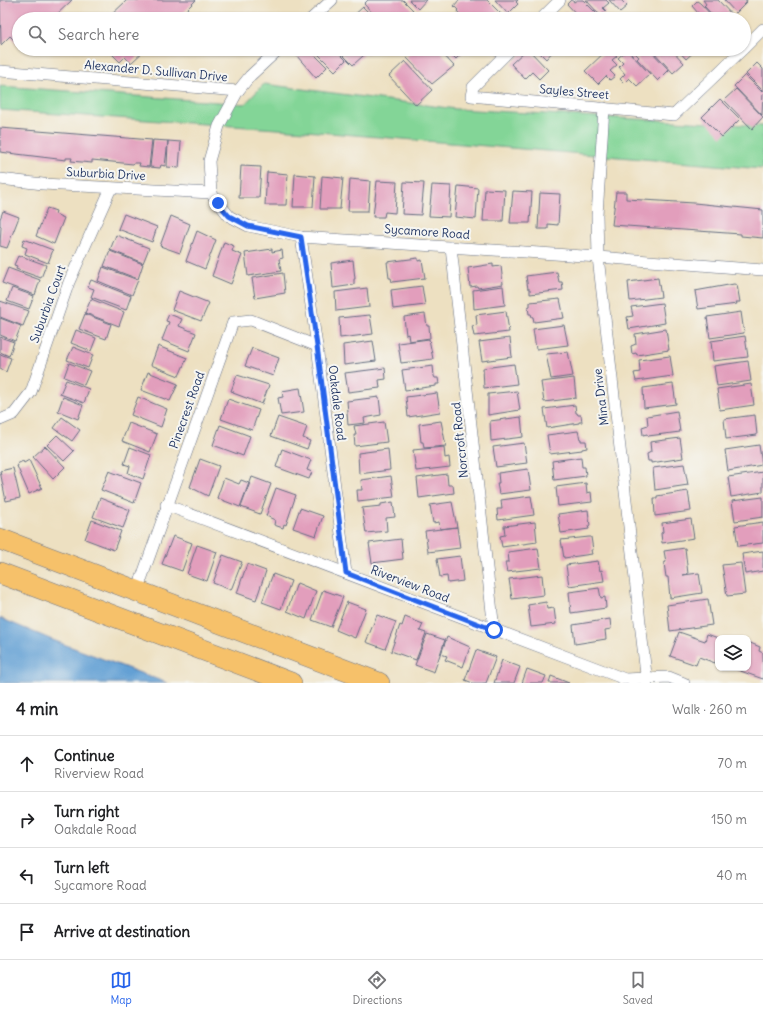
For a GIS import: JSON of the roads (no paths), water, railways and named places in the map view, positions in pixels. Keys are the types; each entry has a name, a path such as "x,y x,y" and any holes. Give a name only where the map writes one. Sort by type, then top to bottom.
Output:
{"highway":[{"path":"0,539 379,683"},
{"path":"0,573 291,683"}],"street":[{"path":"319,12 332,0"},
{"path":"548,12 560,0"},
{"path":"751,40 763,29"},
{"path":"211,193 209,161 219,126 238,91 250,76 271,56"},
{"name":"Sayles Street","path":"504,56 473,87 471,96 674,115 735,56"},
{"name":"Alexander D. Sullivan Drive","path":"0,71 238,91"},
{"name":"Mina Drive","path":"604,108 596,215 598,257 647,681"},
{"name":"Suburbia Drive","path":"0,179 43,184 211,193"},
{"name":"Suburbia Court","path":"0,420 14,414 31,392 68,282 111,188"},
{"name":"Sycamore Road","path":"211,193 229,216 248,226 301,237 598,257 763,271"},
{"name":"Oakdale Road","path":"301,237 317,346 346,573"},
{"name":"Norcroft Road","path":"451,247 494,630"},
{"name":"Pinecrest Road","path":"137,591 166,505 232,322 251,320 317,346"},
{"name":"Riverview Road","path":"166,505 625,679 647,681 669,677 684,683"}],"water":[{"path":"0,618 50,639 167,683 0,683"}]}
